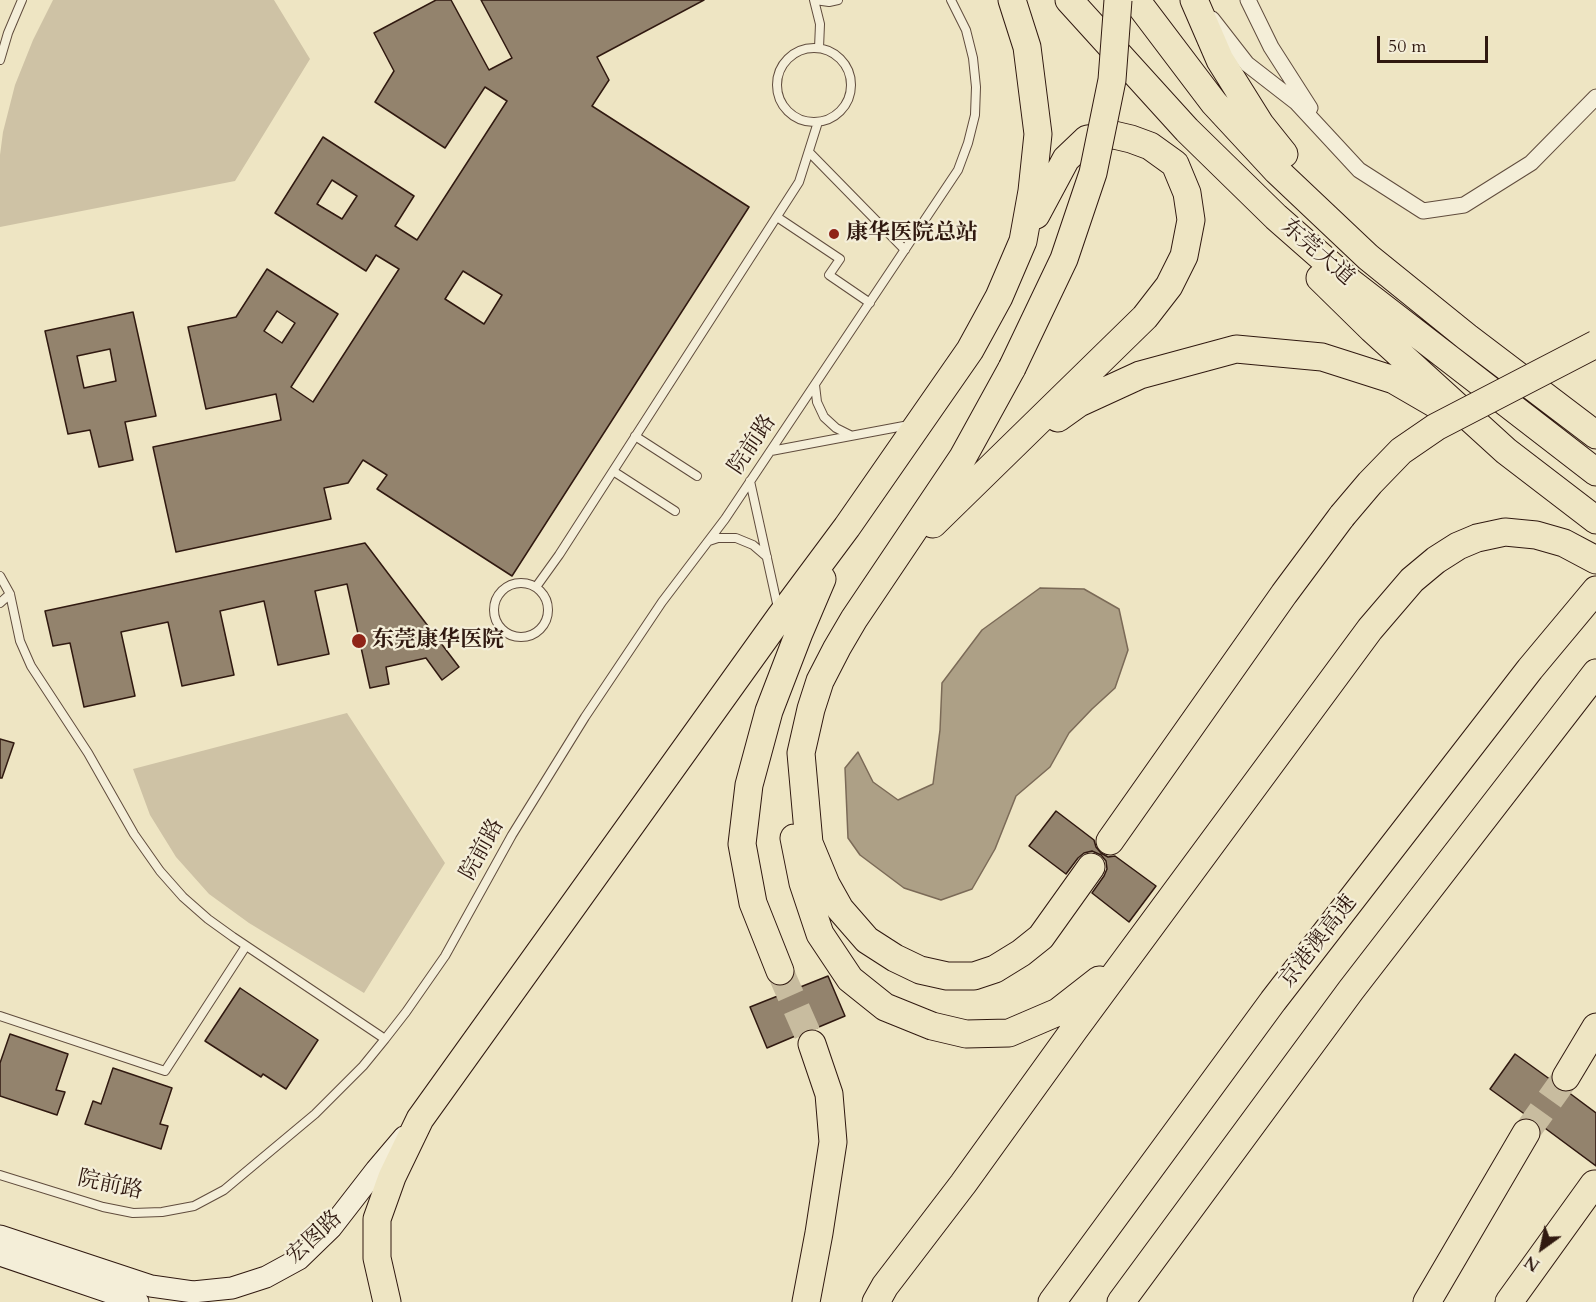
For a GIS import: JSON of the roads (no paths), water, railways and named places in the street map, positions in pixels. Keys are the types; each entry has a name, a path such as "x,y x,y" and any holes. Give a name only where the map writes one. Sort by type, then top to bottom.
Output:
{"highway":[{"path":"1012,0 1027,47 1038,135 1032,191 1023,241"},
{"name":"东莞大道","path":"1069,0 1187,130 1276,217 1350,282 1596,472"},
{"path":"1118,0 1112,80 1094,174 1064,259 1012,368 963,458 854,619 820,681 801,753 795,792 793,829 803,883 820,934 850,979 885,1007 932,1026 966,1034 1009,1033 1058,1012 1099,981 1156,920"},
{"name":"东莞大道","path":"1136,0 1214,103 1277,171 1368,257 1467,338 1596,435"},
{"path":"1195,0 1220,60 1260,124 1368,257"},
{"path":"1187,130 1232,186 1309,267 1372,329 1506,451"},
{"path":"387,1302 377,1258 377,1219 392,1177 420,1119 847,526 970,350 999,297 1023,241 1066,159 1087,140 1114,135 1150,146 1175,164 1187,193 1191,220 1184,256 1168,286 1145,317 948,508 879,582"},
{"path":"1110,841 1284,594 1342,516 1401,451 1436,427 1596,344"},
{"path":"1002,456 1079,403 1140,375 1236,350 1322,357 1394,380 1438,405 1506,451 1596,520"},
{"path":"780,971 753,903 742,844 749,785 769,711 791,652 847,526"},
{"path":"876,1302 885,1286 963,1184 1370,629 1412,580 1436,560 1458,546 1477,538 1505,532 1536,535 1564,543 1596,560"},
{"name":"京港澳高速","path":"1052,1302 1272,1001 1523,678 1596,590"},
{"path":"1121,1302 1351,990 1596,673"},
{"path":"801,753 809,843 826,884 840,909 867,939 895,958 920,970 947,976 974,976 995,969 1041,937 1091,867"},
{"path":"1566,1077 1596,1027"},
{"path":"806,1302 833,1142 828,1094 812,1044"},
{"path":"1427,1302 1526,1133"},
{"path":"1509,1302 1594,1184"}],"main road":[{"name":"宏图路","path":"0,1236 151,1286 193,1292 232,1288 266,1277 299,1258 331,1228 376,1170 420,1119"},
{"path":"0,1255 138,1302"}],"street":[{"path":"1195,0 1247,64 1296,102 1359,170 1423,211 1464,205 1531,163 1596,97"},
{"path":"1248,0 1271,46 1330,138"}],"lane":[{"path":"0,60 22,0"},
{"path":"819,48 819,12 815,0 829,2 838,0"},
{"name":"院前路","path":"0,1175 103,1207 133,1213 162,1212 194,1206 224,1190 315,1114 355,1074 385,1039 445,956 512,835 591,707 662,602 725,519 958,170 975,115 976,87 973,58 966,30 951,0"},
{"path":"819,48 836,55 848,68 851,86 847,103 835,116 818,122 801,120 786,109 781,102 777,84 778,75 787,60 802,50 819,48"},
{"path":"536,587 559,555 799,182 818,122"},
{"path":"809,152 905,250"},
{"path":"777,217 840,259 829,275 870,303"},
{"path":"815,385 817,402 824,417 836,428 852,435"},
{"path":"771,451 919,423"},
{"path":"635,436 697,476"},
{"path":"613,471 675,511"},
{"path":"750,481 780,617"},
{"path":"709,541 718,538 736,538 753,545 767,557"},
{"path":"0,576 10,594 20,641 31,666 88,753 134,834 160,871 183,897 208,919 385,1039"},
{"path":"521,583 536,587 542,592 548,606 546,621 536,632 529,635 514,635 507,632 497,621 495,606 497,598 507,587 514,584 521,583"},
{"path":"0,603 10,594"},
{"path":"0,1016 165,1071 246,946"}],"tunnel":[{"path":"780,971 812,1044"},
{"path":"1526,1133 1566,1077"}],"place":[{"name":"康华医院总站","path":"834,234"},
{"name":"东莞康华医院","path":"359,641"}]}
